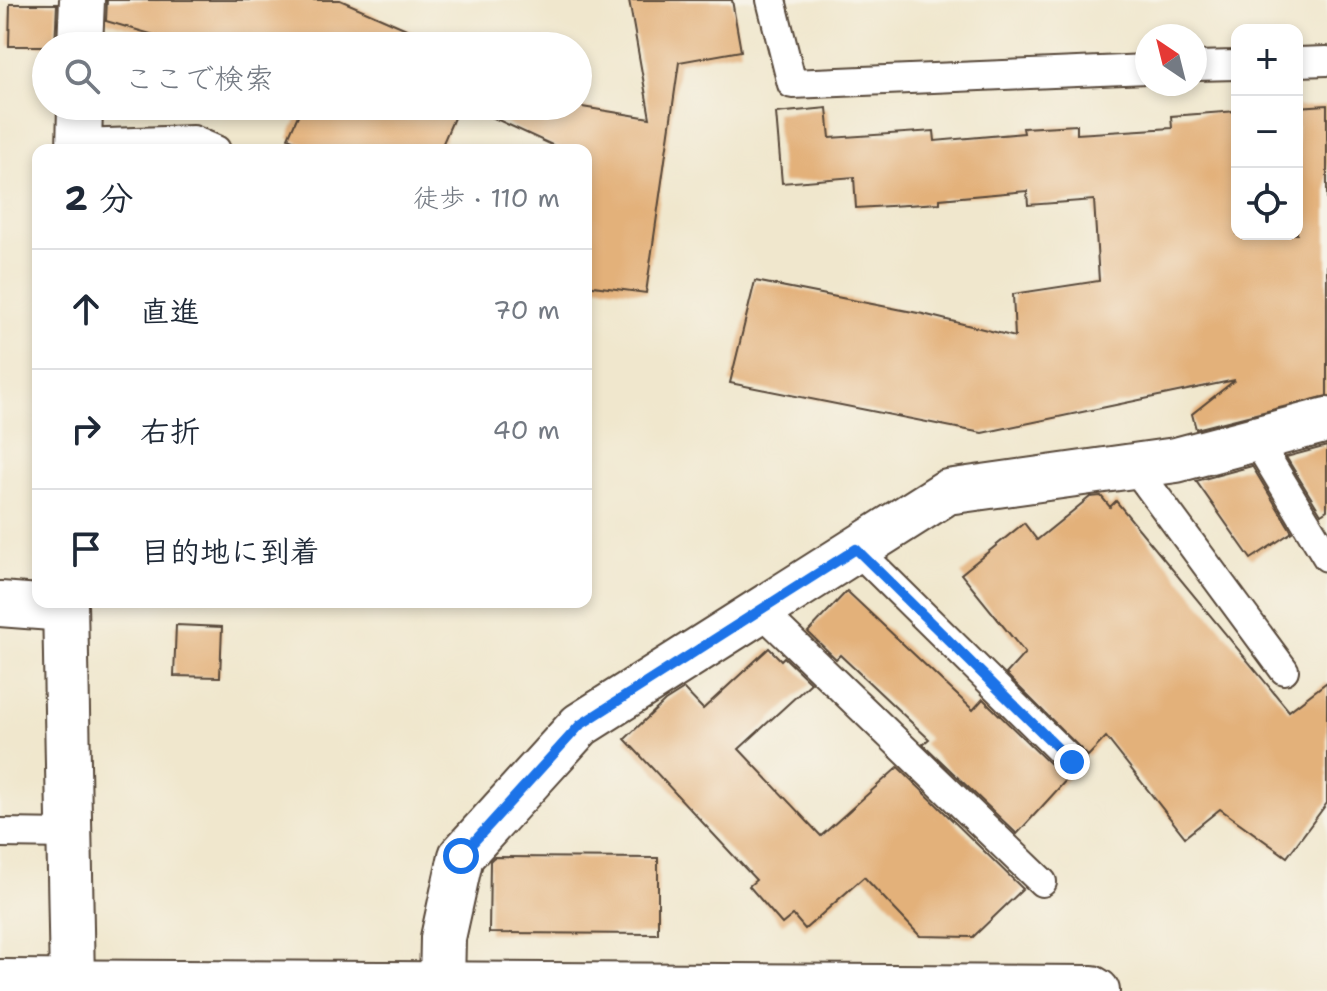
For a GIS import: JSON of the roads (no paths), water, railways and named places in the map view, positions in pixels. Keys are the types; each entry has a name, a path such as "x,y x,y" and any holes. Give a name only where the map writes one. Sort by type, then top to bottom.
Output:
{"street":[{"path":"81,32 82,0"},
{"path":"442,984 443,938 461,856 580,725 760,610 947,492 1176,460 1327,420"},
{"path":"0,604 32,605"},
{"path":"65,608 72,982"},
{"path":"0,982 442,984 542,988 1077,987 1097,991"}],"lane":[{"path":"771,0 792,84 1135,70"},
{"path":"1303,62 1327,61"},
{"path":"1207,66 1231,65"},
{"path":"79,133 193,140 202,144"},
{"path":"1255,438 1327,557"},
{"path":"1133,465 1284,670"},
{"path":"856,549 1072,762"},
{"path":"760,610 1042,882"},
{"path":"0,833 70,834"}]}
